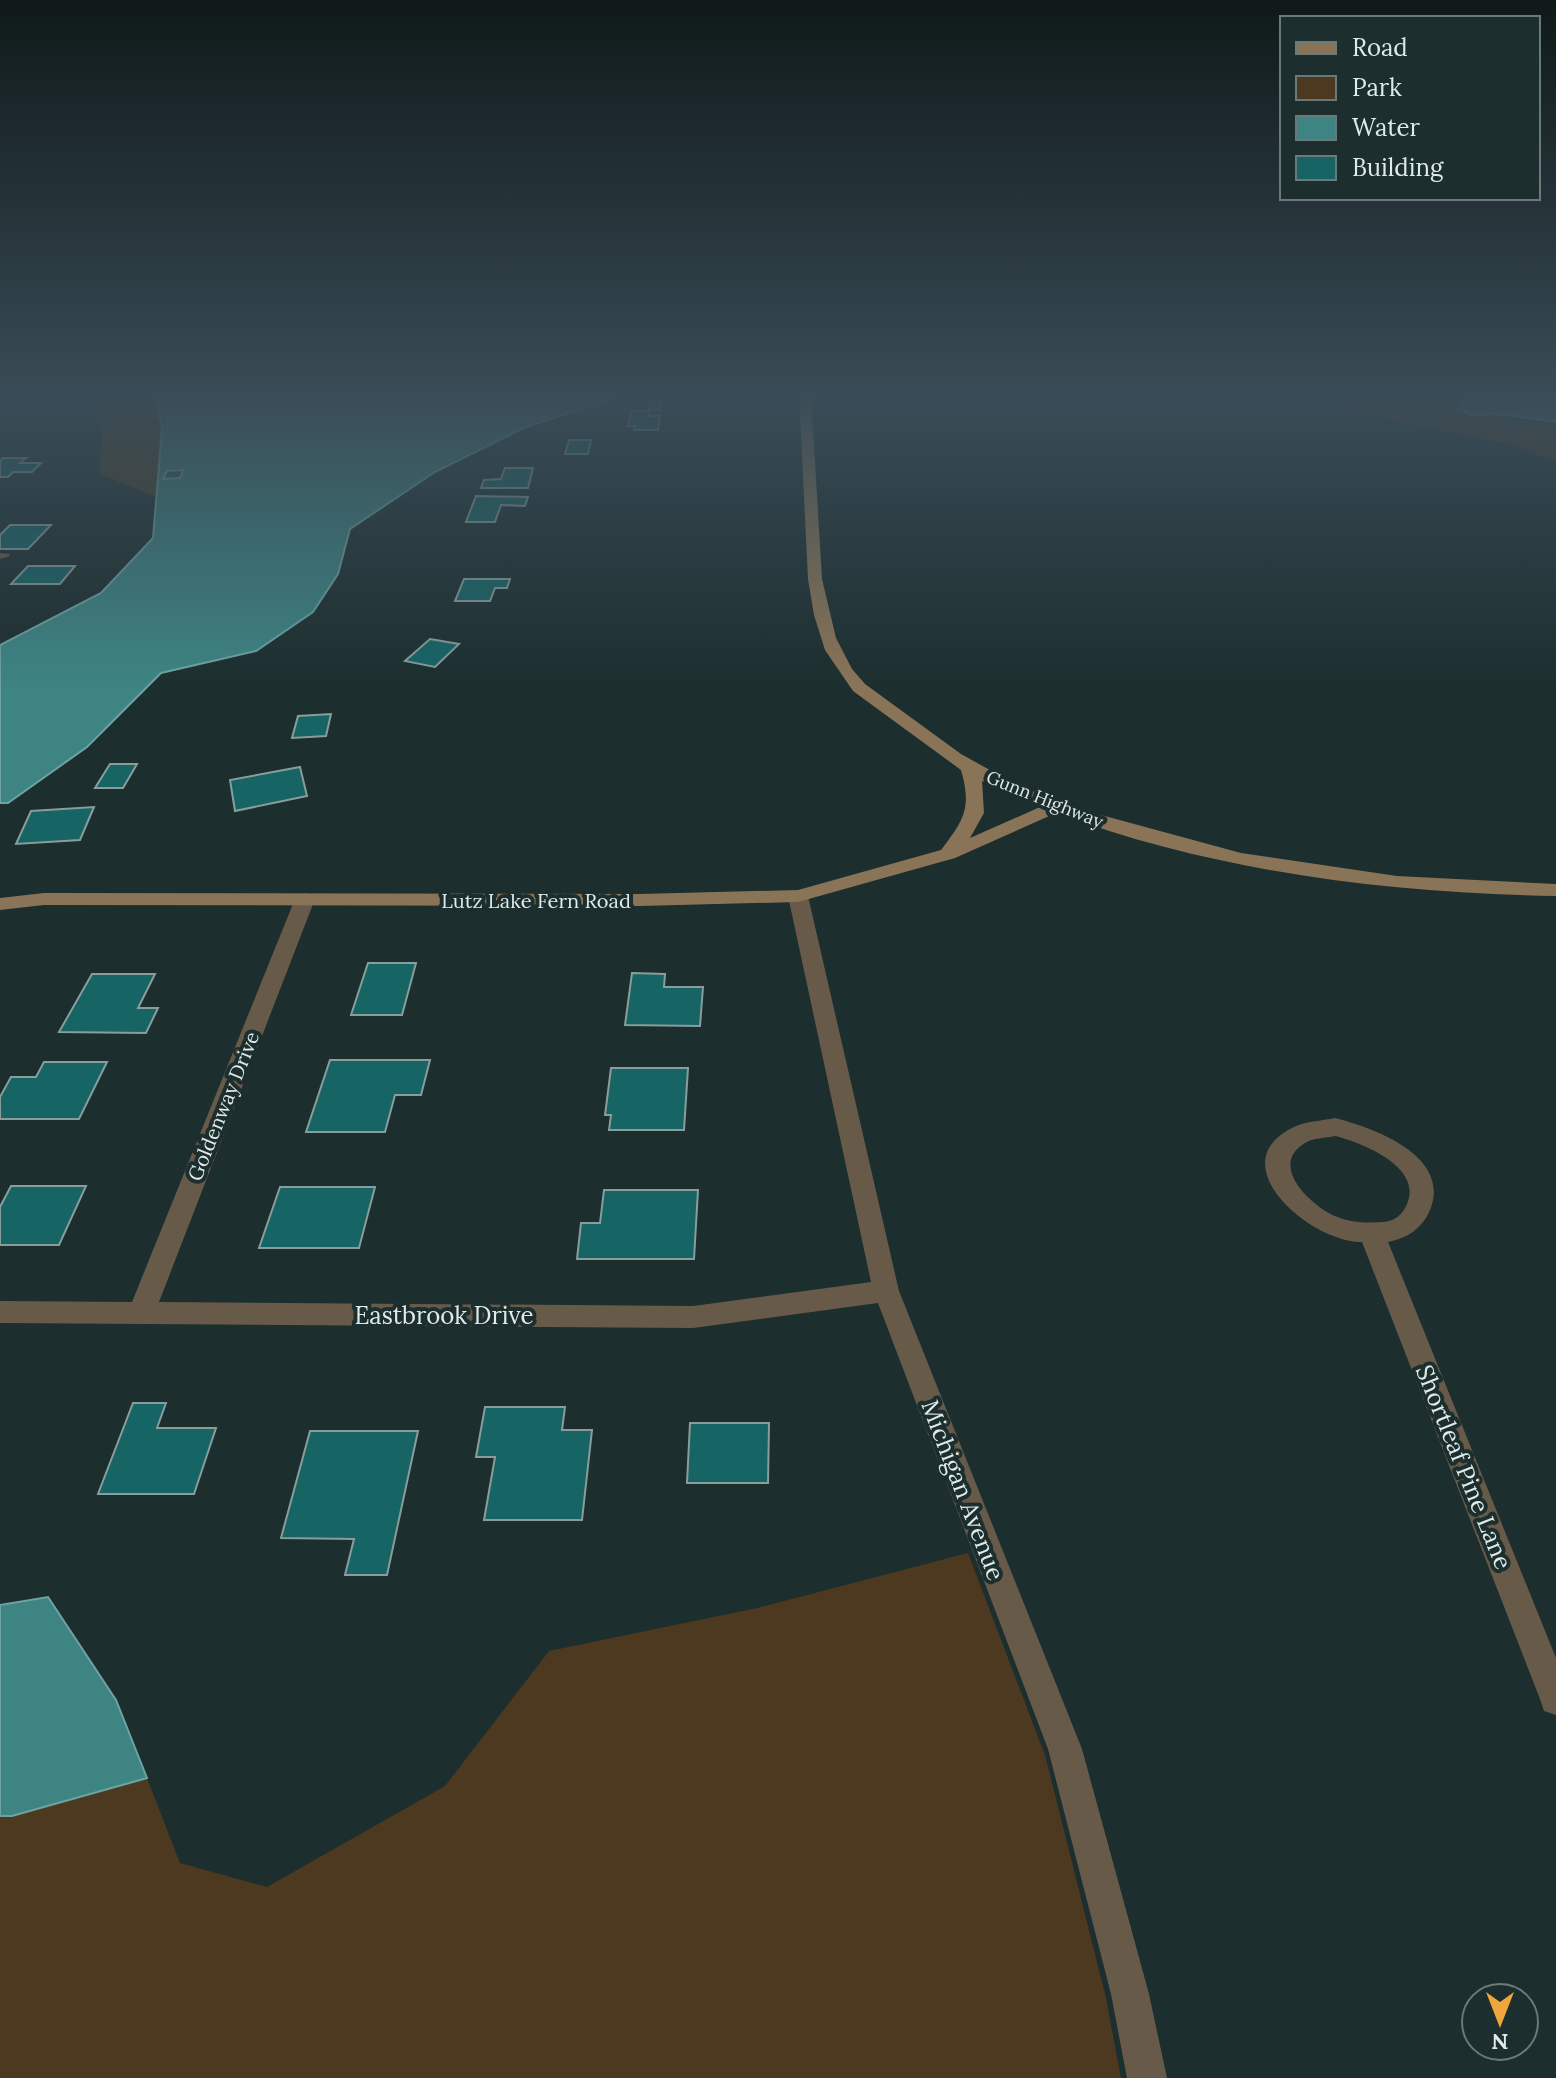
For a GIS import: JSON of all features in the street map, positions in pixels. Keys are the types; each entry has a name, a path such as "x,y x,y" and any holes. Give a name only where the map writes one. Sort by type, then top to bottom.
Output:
{"main road":[{"name":"Gunn Highway","path":"809,492 817,602 834,653 847,674 875,700 969,767 1056,807 1206,853 1353,880 1492,890 1556,890"},
{"path":"948,854 972,823 978,794 969,767"},
{"name":"Lutz Lake Fern Road","path":"0,904 44,899 640,900 798,896 948,854 1056,807"}],"street":[{"name":"Michigan Avenue","path":"798,896 886,1291 1065,1749 1130,1994 1147,2078"},
{"name":"Goldenway Drive","path":"141,1313 305,899"},
{"path":"1335,1127 1358,1131 1400,1155 1414,1172 1422,1190 1420,1207 1411,1221 1394,1231 1372,1235 1336,1228 1303,1211 1288,1195 1279,1177 1277,1160 1283,1146 1295,1135 1313,1128 1335,1127"},
{"name":"Shortleaf Pine Lane","path":"1372,1235 1556,1699"},
{"name":"Eastbrook Drive","path":"0,1312 693,1317 886,1291"}],"green space":[{"path":"968,1553 1045,1755 1106,1998 1121,2078 0,2078 0,1816 12,1816 147,1778 180,1863 267,1887 445,1786 549,1651 757,1608"}],"water":[{"path":"157,492 405,492 350,529 338,574 313,612 256,651 161,673 87,747 8,803 0,803 0,645 101,593 153,538"},
{"path":"48,1597 116,1700 147,1778 12,1816 0,1816 0,1605"}],"building":[{"path":"476,496 528,497 525,506 501,505 495,522 466,522"},
{"path":"10,525 51,525 28,549 0,549 0,535"},
{"path":"28,566 75,566 60,584 11,584"},
{"path":"464,579 510,579 507,588 495,588 490,601 455,601"},
{"path":"430,639 459,644 435,667 405,661"},
{"path":"331,714 326,736 292,738 298,716"},
{"path":"110,764 137,764 123,788 95,788"},
{"path":"300,767 307,796 235,811 230,780"},
{"path":"94,807 80,840 16,844 31,811"},
{"path":"368,963 416,963 402,1015 351,1015"},
{"path":"632,973 665,974 664,987 703,987 700,1026 625,1025"},
{"path":"92,974 155,974 138,1008 158,1008 146,1033 59,1032"},
{"path":"330,1060 430,1060 421,1095 395,1095 385,1132 306,1132"},
{"path":"44,1062 107,1062 79,1119 0,1119 0,1097 11,1077 36,1077"},
{"path":"611,1068 688,1068 684,1130 609,1130 611,1115 605,1115"},
{"path":"11,1186 86,1186 59,1245 0,1245 0,1207"},
{"path":"280,1187 375,1187 359,1248 259,1248"},
{"path":"604,1190 698,1190 694,1259 577,1259 581,1223 600,1223"},
{"path":"133,1403 166,1403 157,1428 216,1428 194,1494 98,1494"},
{"path":"485,1407 565,1407 562,1430 592,1430 582,1520 484,1520 495,1457 476,1457"},
{"path":"690,1423 769,1423 768,1483 687,1483"},
{"path":"310,1431 418,1431 387,1575 345,1575 354,1539 281,1538"}]}
